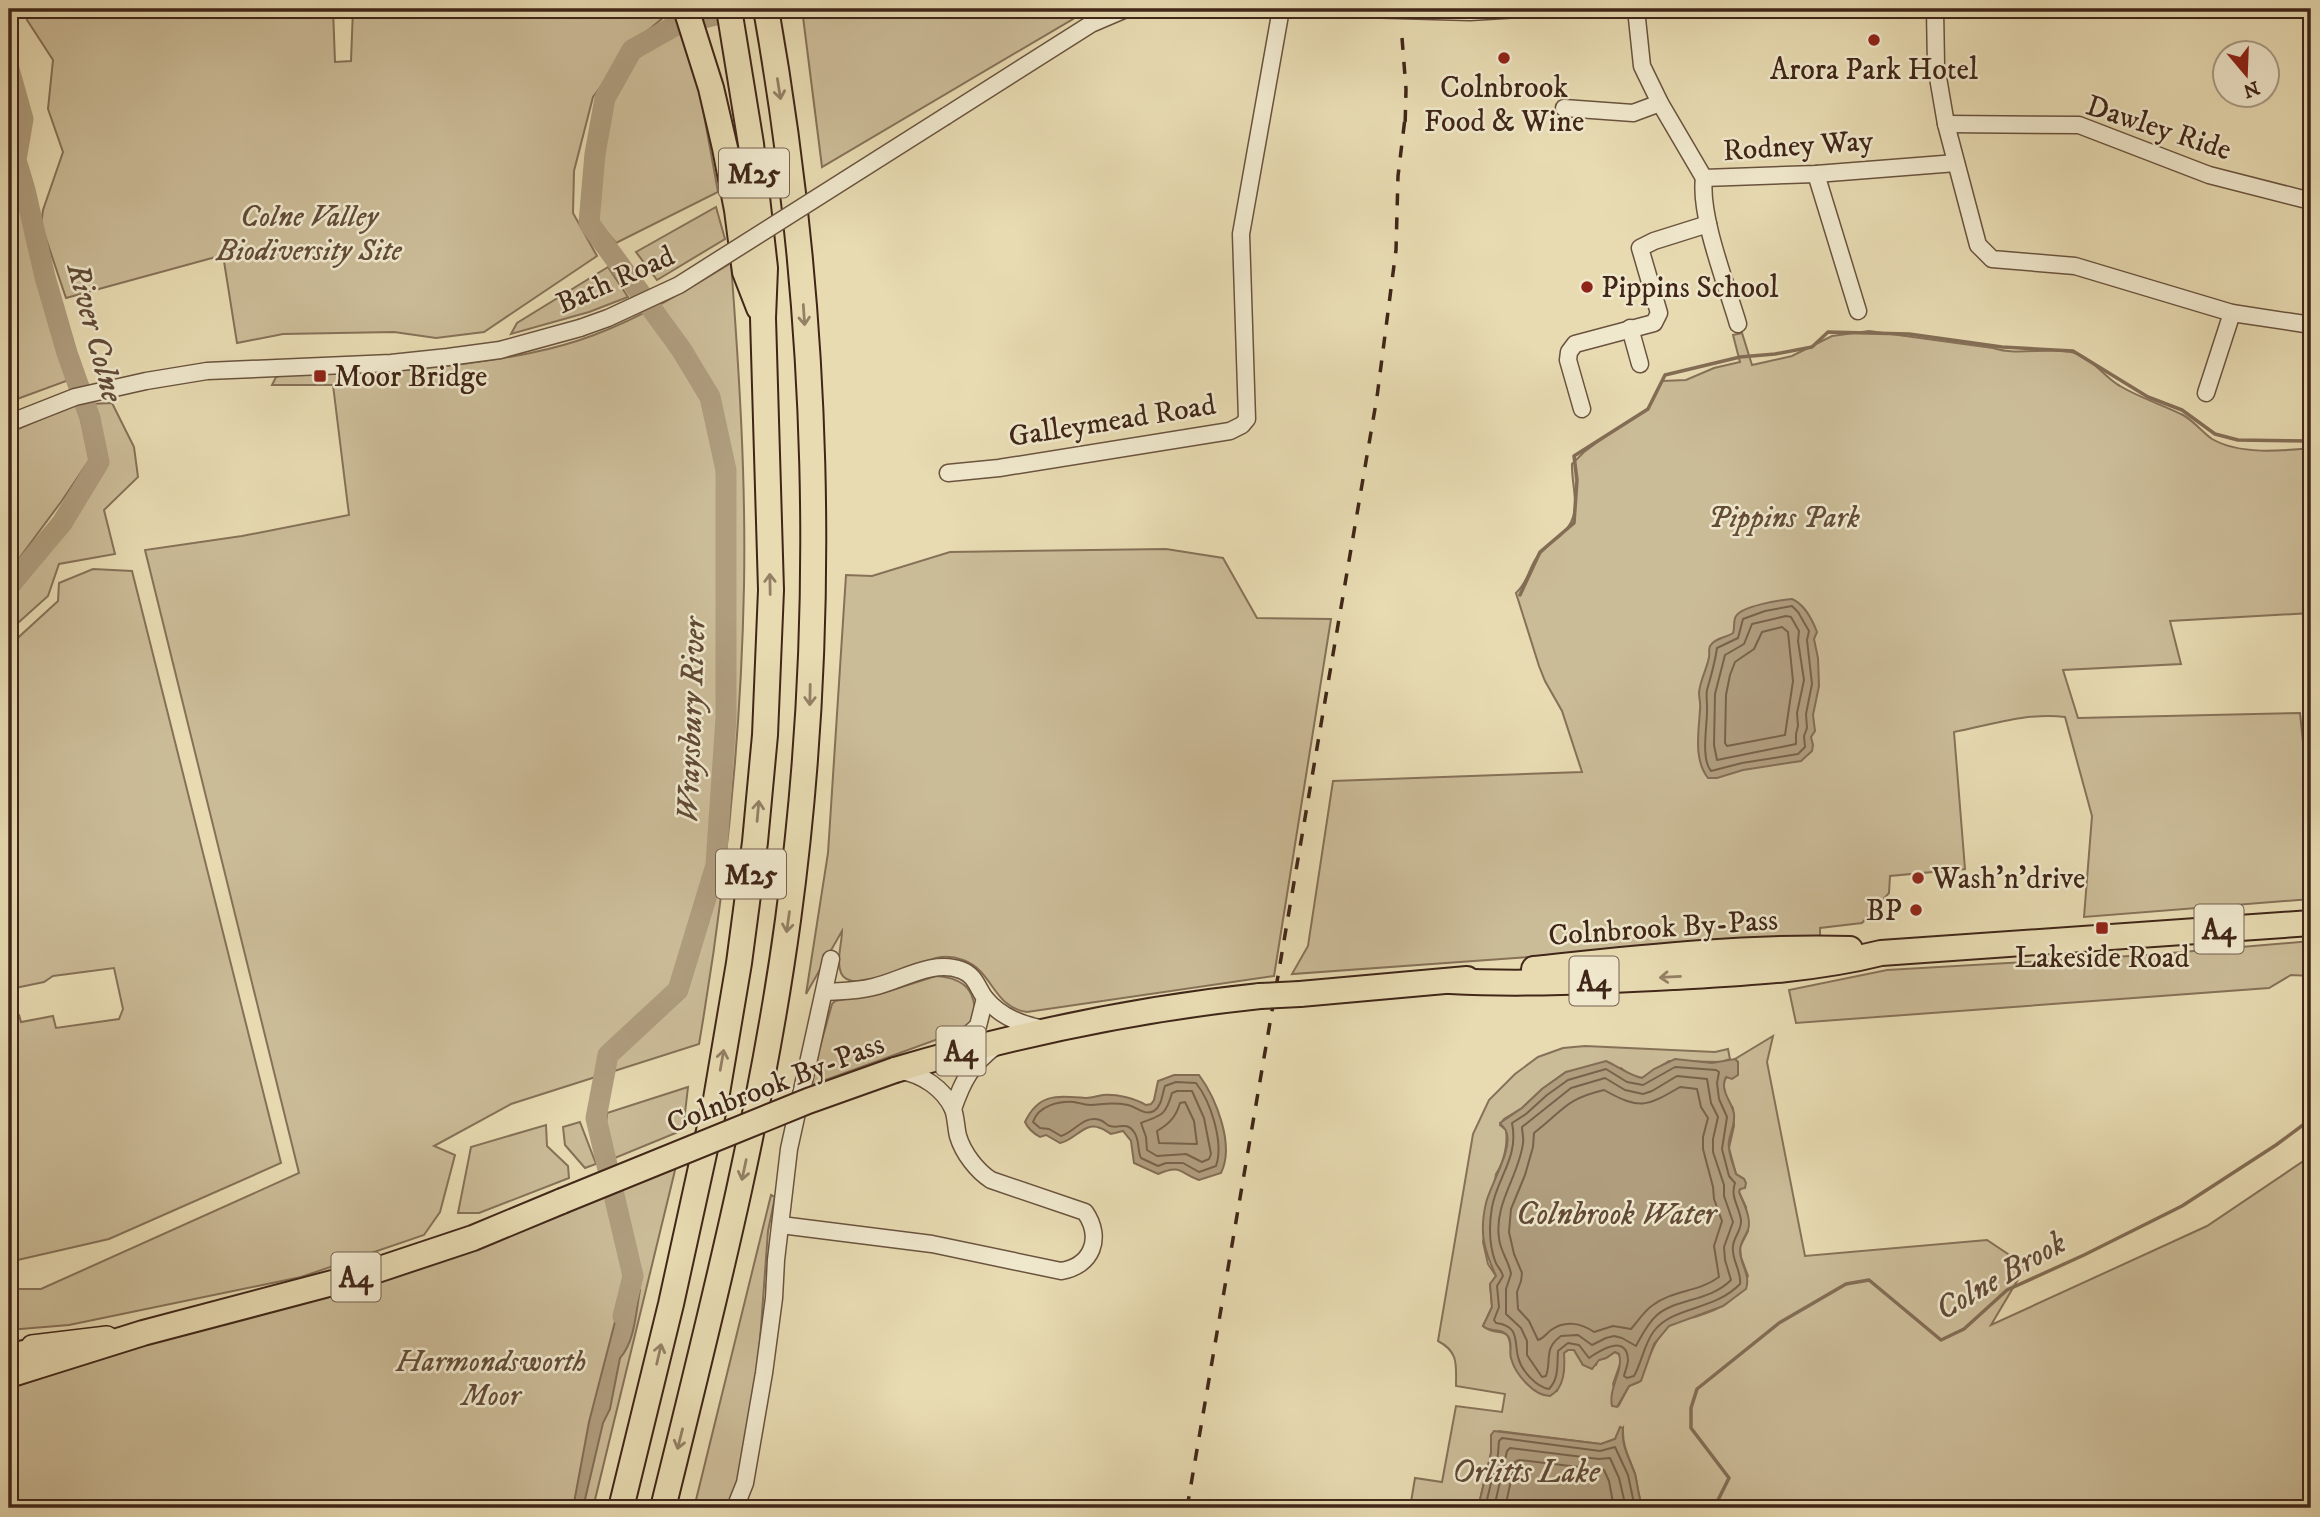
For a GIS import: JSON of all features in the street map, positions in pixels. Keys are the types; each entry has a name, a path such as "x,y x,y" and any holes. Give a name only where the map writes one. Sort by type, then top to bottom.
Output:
{"highway":[{"name":"M25","path":"687,9 725,148 745,272 763,318"},
{"name":"M25","path":"663,1508 728,1245 763,1078 788,918 809,717 813,500 801,265 785,128 767,15"},
{"name":"M25","path":"621,1508 674,1291 713,1112 739,963 755,842 765,735 771,590 763,318 765,268 751,144 731,19"},
{"name":"Colnbrook By-Pass","path":"143,1332 359,1276 473,1238 808,1101 895,1070 1050,1030 1163,1009 1259,996 1450,981 1544,968 1748,950 1832,948 1881,953 2311,922"},
{"name":"A4","path":"9,1356 143,1332"},
{"name":"A4","path":"9,1375 143,1332"}],"main road":[{"path":"9,1349 143,1332"}],"street":[{"name":"Bath Road","path":"9,423 93,392 207,371 391,363 448,357 500,350 608,318 679,285 946,116 1088,16 1126,9"},
{"name":"Galleymead Road","path":"947,473 999,468 1230,431 1247,419 1241,234 1281,9"},
{"path":"1364,9 1519,9"},
{"name":"Rodney Way","path":"1636,9 1642,66 1660,103 1704,178 1816,174 1956,163"},
{"path":"1935,9 1936,66 1946,124 1978,245 1992,259 2075,265 2232,313 2311,325"},
{"path":"1564,108 1633,113 1660,103"},
{"name":"Dawley Ride","path":"1946,124 2080,125 2209,175 2311,201"},
{"path":"1816,174 1858,312"},
{"path":"1704,178 1702,193 1709,224 1738,324"},
{"path":"1582,409 1568,360 1569,352 1575,344 1654,323 1659,313 1640,248 1709,224"},
{"path":"2206,393 2232,313"},
{"path":"1630,328 1640,364"},
{"path":"735,1508 745,1483 764,1373 789,1149 831,959"},
{"path":"825,992 870,988 939,967 964,971 978,985 985,998 1015,1021 1050,1030"},
{"path":"944,1056 975,1031 985,998"},
{"path":"953,1109 961,1085 970,1070 980,1058 1004,1040"},
{"path":"781,1225 932,1244 1061,1271 1078,1266 1086,1258 1094,1239 1093,1225 1085,1212 985,1176 959,1140 953,1109 945,1097 917,1074 895,1070"}],"green space":[{"name":"Colne Valley Biodiversity Site","path":"27,9 333,9 335,62 351,61 353,9 668,9 664,17 634,42 593,97 574,171 573,213 597,256 484,332 436,338 394,332 283,334 237,343 223,255 66,298 41,224 43,210 63,152 48,109 53,60 27,20"},
{"path":"802,9 1068,9 1073,19 822,167"},
{"path":"682,32 700,93 718,192 616,243 597,220 597,165 610,98 639,54"},
{"path":"9,170 20,200 17,203 22,203 37,279 69,380 9,402"},
{"path":"716,207 725,239 657,280 636,252"},
{"path":"731,263 743,465 742,643 724,873 699,1044 511,1104 434,1146 455,1155 440,1212 424,1235 301,1277 69,1325 9,1330 9,1291 41,1289 299,1173 145,550 242,536 349,515 333,385 272,385 276,377 395,371 546,350 578,341 629,320"},
{"path":"608,267 628,297 589,312 511,334 517,323"},
{"name":"Pippins Park","path":"1869,331 2003,350 2078,354 2120,386 2183,415 2212,439 2223,444 2261,451 2311,448 2311,613 2170,621 2181,664 2063,670 2078,718 2300,713 2311,819 2311,899 2084,917 2092,816 2065,717 2037,716 1954,732 1965,869 1890,876 1889,893 1862,923 1820,928 1820,936 1292,974 1308,946 1333,781 1582,772 1562,711 1539,666 1516,593 1538,556 1563,533 1573,517 1575,500 1572,464 1603,438 1647,410 1662,381 1686,380 1714,368 1740,362 1733,335 1742,333 1752,365 1792,356 1832,336"},
{"path":"77,403 90,459 9,572 9,433"},
{"path":"112,403 134,447 138,477 104,510 115,554 59,564 48,596 9,631 9,601 47,554 107,462 90,404"},
{"path":"1166,549 1223,558 1257,618 1331,619 1274,976 1027,1012 1015,1009 1007,1003 973,965 953,958 936,958 871,980 847,979 840,968 842,931 806,994 828,853 846,575 872,576 950,552"},
{"path":"93,569 132,571 281,1163 109,1239 9,1262 9,1016 19,1015 21,1022 53,1016 56,1028 119,1019 123,1009 114,968 53,976 44,982 15,988 16,996 9,996 9,646 58,601 59,583"},
{"path":"2311,941 2311,976 2291,975 2269,988 1796,1023 1789,990 1887,970 2147,955"},
{"path":"936,976 956,980 969,990 974,1005 974,1026 809,1086 835,1001 892,990"},
{"path":"1773,1036 1767,1062 1805,1256 1987,1240 2026,1266 1991,1325 2207,1226 2311,1156 2311,1508 1643,1508 1625,1446 1623,1428 1615,1439 1601,1444 1499,1431 1491,1435 1491,1453 1478,1508 1410,1508 1415,1478 1442,1482 1456,1406 1502,1412 1505,1394 1456,1386 1453,1355 1438,1341 1473,1134 1489,1100 1515,1074 1538,1057 1563,1048 1585,1046 1715,1052 1728,1049 1730,1059 1722,1062 1669,1061 1642,1078 1630,1075 1621,1068 1566,1072 1522,1108 1504,1119 1500,1125 1506,1130 1506,1147 1496,1174 1483,1242 1488,1264 1496,1276 1490,1284 1492,1307 1483,1326 1506,1334 1511,1358 1557,1391 1563,1375 1564,1353 1568,1350 1574,1350 1583,1365 1596,1365 1598,1360 1615,1352 1619,1354 1621,1361 1613,1384 1619,1405 1629,1386 1639,1382 1659,1337 1669,1326 1721,1307 1737,1293 1748,1276 1740,1247 1748,1231 1746,1207 1739,1192 1744,1179 1736,1174 1729,1148 1734,1126 1733,1108 1726,1098 1723,1082 1738,1063 1735,1059"},
{"path":"688,1087 683,1130 610,1160 604,1146 607,1113"},
{"path":"580,1122 596,1164 585,1168 565,1145 563,1127"},
{"path":"546,1125 547,1146 568,1166 569,1178 479,1213 458,1213 471,1147"},
{"name":"Harmondsworth Moor","path":"677,1162 593,1508 9,1508 9,1389"},
{"path":"771,1195 775,1197 768,1231 759,1354 737,1487 728,1508 694,1508"}],"water":[{"path":"1792,599 1807,613 1817,632 1814,639 1819,686 1813,715 1815,731 1811,737 1812,751 1801,761 1708,778 1700,762 1698,735 1699,693 1710,646 1714,641 1733,633 1735,618 1740,612 1762,604"},
{"name":"Colnbrook Water","path":"1675,1059 1712,1063 1735,1059 1738,1062 1738,1075 1732,1079 1726,1077 1724,1087 1734,1114 1729,1141 1730,1153 1736,1174 1746,1183 1745,1188 1739,1192 1749,1221 1740,1251 1747,1279 1746,1289 1723,1306 1669,1326 1654,1344 1641,1381 1629,1386 1617,1407 1612,1406 1611,1399 1620,1360 1619,1354 1615,1352 1599,1360 1592,1369 1583,1365 1574,1350 1568,1350 1564,1353 1564,1371 1559,1388 1550,1396 1544,1395 1526,1383 1517,1371 1511,1358 1508,1336 1483,1326 1492,1307 1490,1284 1496,1276 1484,1241 1484,1214 1508,1138 1500,1123 1566,1072 1606,1061 1642,1078"},
{"path":"1174,1075 1199,1075 1212,1096 1225,1136 1225,1162 1221,1173 1199,1180 1176,1170 1158,1174 1134,1163 1131,1141 1123,1131 1111,1134 1101,1128 1089,1127 1060,1143 1046,1135 1040,1137 1029,1129 1025,1122 1037,1105 1051,1098 1114,1095 1131,1098 1146,1105 1151,1104 1158,1081"},
{"path":"624,1287 640,1290 634,1326 629,1344 620,1358 610,1409 603,1423 583,1508 573,1508 589,1422"},
{"name":"Orlitts Lake","path":"1620,1427 1623,1428 1624,1446 1635,1474 1643,1508 1478,1508 1491,1453 1491,1435 1494,1431 1601,1444 1615,1439"}],"waterway":[{"name":"Wraysbury River","path":"623,1316 633,1276 596,1118 608,1055 678,990 716,865 726,718 726,470 710,397 681,349 589,223 595,154 605,98 632,50 678,24 741,9"},
{"name":"River Colne","path":"9,69 23,119 16,160 45,277 67,353 90,418 99,462 62,523 9,586"},
{"path":"1520,595 1540,552 1574,523 1577,480 1574,456 1648,409 1665,375 1740,357 1812,347 1828,332 1909,334 2002,347 2073,351 2148,397 2182,410 2215,434 2238,440 2311,441"},
{"name":"Colne Brook","path":"1714,1508 1729,1478 1691,1428 1691,1408 1697,1389 1779,1323 1846,1284 1869,1280 1941,1340 1964,1329 2007,1290 2182,1206 2311,1119"}],"railway":[{"path":"1402,38 1406,89 1405,129"},
{"path":"1187,1508 1377,397 1396,250 1398,176 1405,118"}],"place":[{"name":"Arora Park Hotel","path":"1874,40"},
{"name":"Colnbrook Food & Wine","path":"1504,58"},
{"name":"Pippins School","path":"1587,287"},
{"name":"Moor Bridge","path":"320,376"},
{"name":"Wash’n’drive","path":"1918,878"},
{"name":"BP","path":"1916,910"},
{"name":"Lakeside Road","path":"2102,928"}]}
